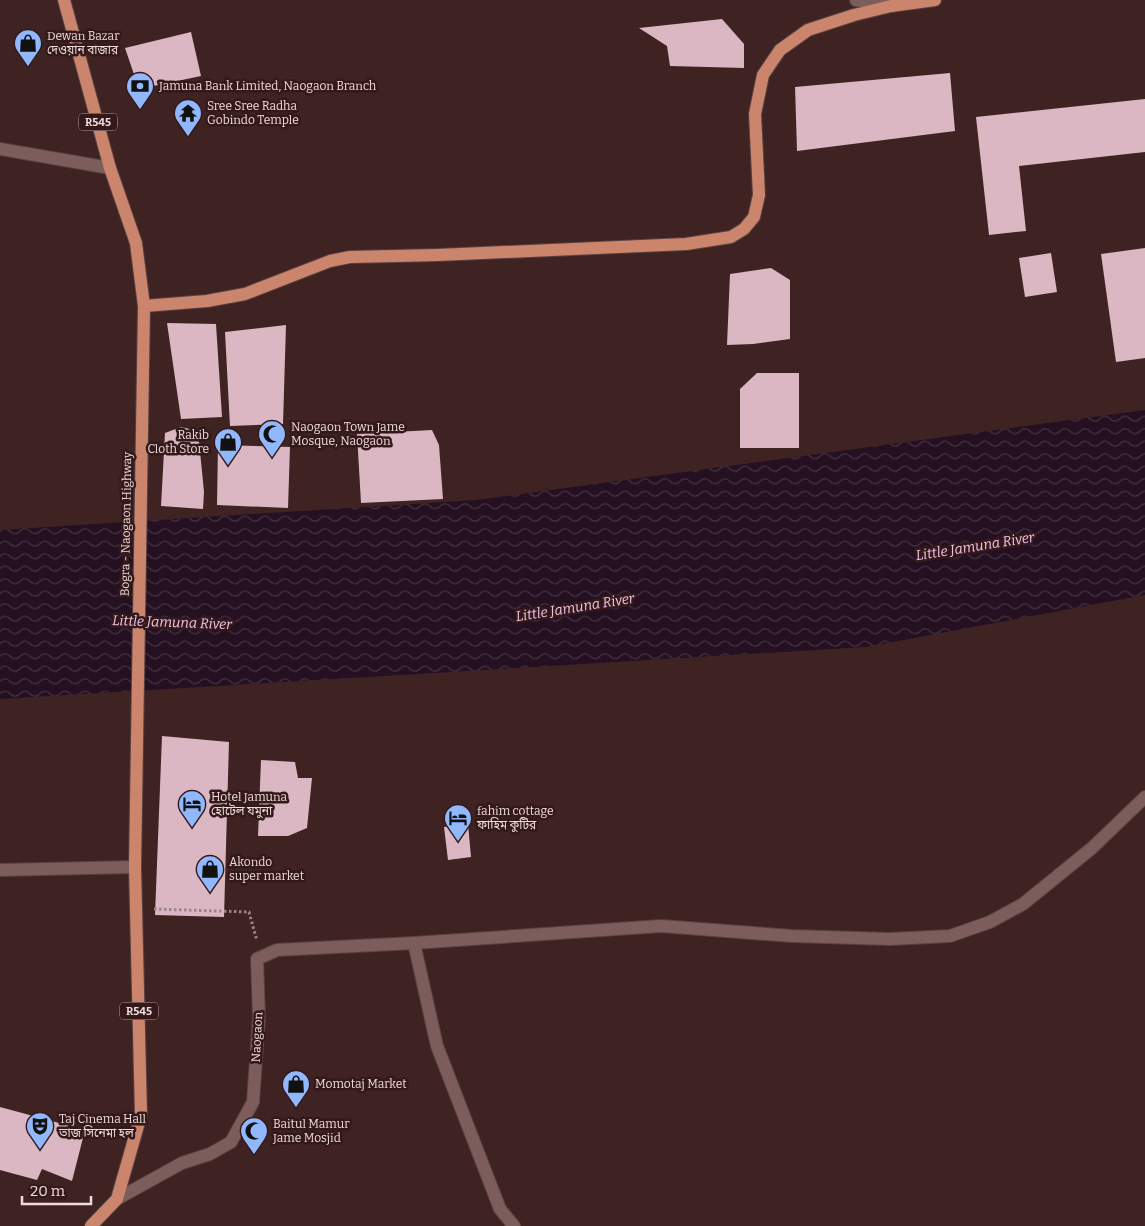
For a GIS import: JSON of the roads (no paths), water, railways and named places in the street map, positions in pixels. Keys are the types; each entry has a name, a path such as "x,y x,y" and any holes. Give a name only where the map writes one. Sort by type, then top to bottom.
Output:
{"main road":[{"name":"Bogra - Naogaon Highway","path":"64,0 110,168 136,243 144,306 135,867 141,1115 117,1199 91,1226"},
{"path":"144,306 207,301 245,294 330,261 350,257 686,244 731,237 744,229 754,217 758,195 755,114 763,75 780,50 808,30 854,15 891,6 935,0"}],"street":[{"path":"856,0 891,6"},
{"path":"0,149 110,168"},
{"path":"514,1226 500,1209 437,1046 414,942 661,926 792,936 890,939 950,936 990,922 1023,904 1092,848 1145,797"},
{"path":"0,870 135,867"},
{"name":"Naogaon","path":"117,1199 182,1163 210,1154 231,1142 253,1102 259,1017 257,959 276,950 414,942"}],"water":[{"name":"Little Jamuna River","path":"1145,410 1145,595 866,647 0,699 0,530 476,500"}],"place":[{"name":"Dewan Bazar দেওয়ান বাজার","path":"28,67"},
{"name":"Jamuna Bank Limited, Naogaon Branch","path":"140,110"},
{"name":"Sree Sree Radha Gobindo Temple","path":"188,137"},
{"name":"Naogaon Town Jame Mosque, Naogaon","path":"272,458"},
{"name":"Rakib Cloth Store","path":"228,466"},
{"name":"Hotel Jamuna হোটেল যমুনা","path":"192,828"},
{"name":"fahim cottage ফাহিম কুটির","path":"458,842"},
{"name":"Akondo super market","path":"210,893"},
{"name":"Momotaj Market","path":"296,1108"},
{"name":"Taj Cinema Hall তাজ সিনেমা হল","path":"40,1150"},
{"name":"Baitul Mamur Jame Mosjid","path":"254,1155"}]}
